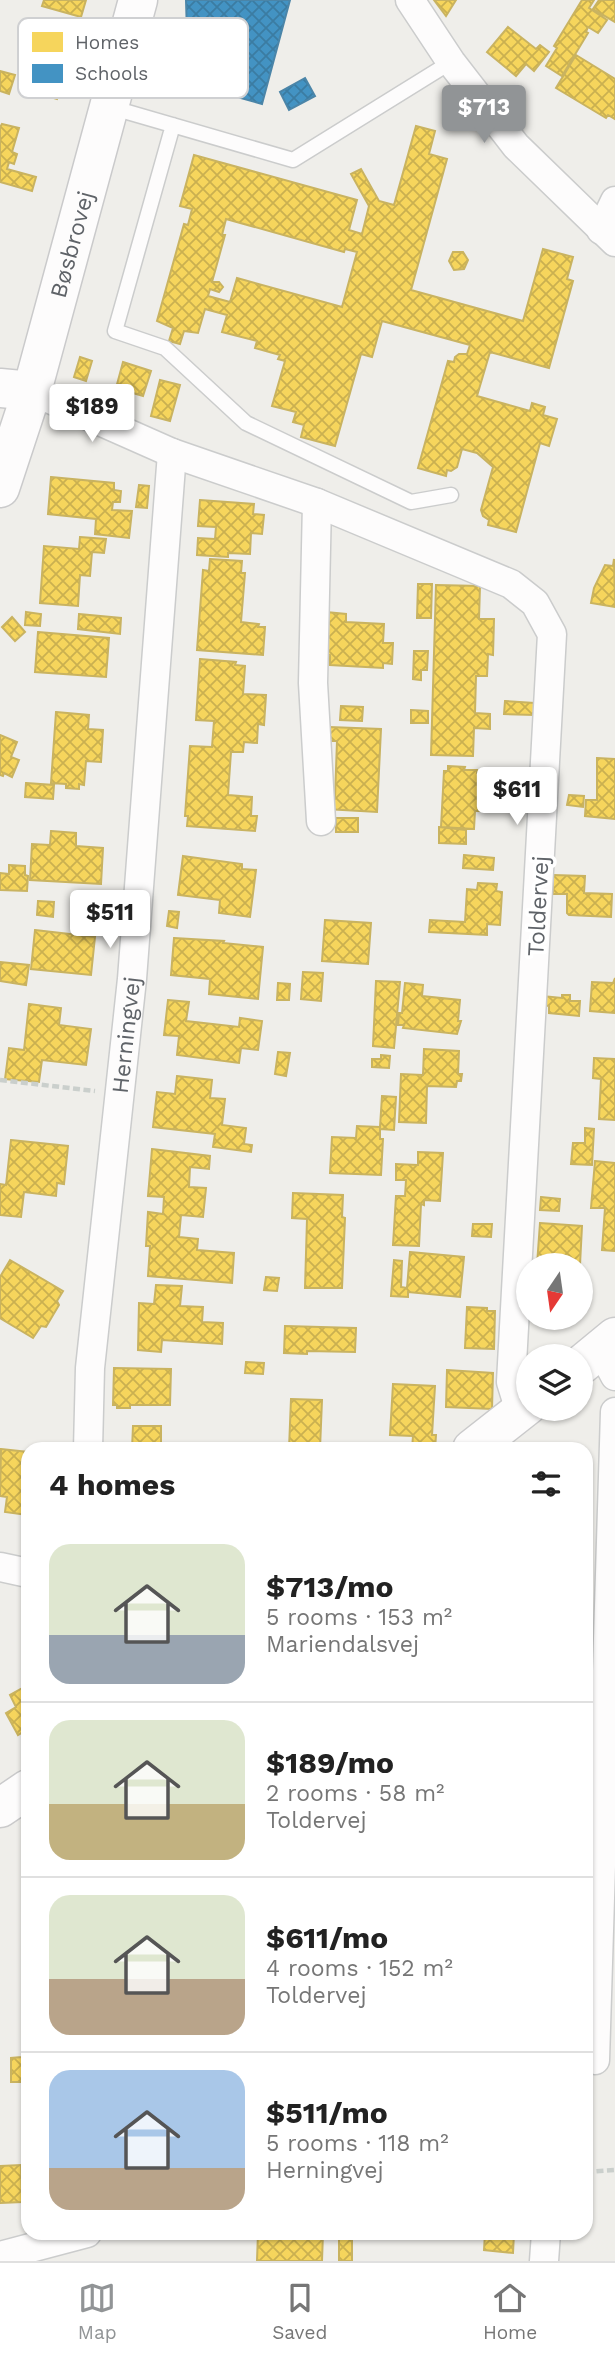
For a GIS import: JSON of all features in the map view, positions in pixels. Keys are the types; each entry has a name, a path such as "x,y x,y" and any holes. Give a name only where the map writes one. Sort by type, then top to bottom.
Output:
{"street":[{"name":"Bøsbrovej","path":"133,18 138,0"},
{"path":"410,0 450,62 516,146 608,236"},
{"name":"Bøsbrovej","path":"0,488 16,389 111,98"},
{"path":"608,236 615,201"},
{"name":"Toldervej","path":"16,389 172,453 317,503 511,584 535,603 552,634 511,1382 516,1392"},
{"name":"Herningvej","path":"88,1442 90,1368 132,979 172,453"},
{"path":"317,503 313,683 321,821"},
{"path":"595,2060 615,1412"},
{"path":"481,1442 516,1414"},
{"path":"0,1567 21,1572"},
{"path":"0,1808 21,1794"},
{"path":"0,2256 61,2240"},
{"path":"544,2261 546,2240"}],"lane":[{"path":"108,107 293,160 450,62"},
{"path":"173,125 115,331 165,348 246,423 411,502 451,495"}],"path":[{"path":"0,1080 120,1094"},
{"path":"593,2172 615,2170"}],"building: Homes":[{"path":"44,0 86,0 81,17 42,6"},
{"path":"434,0 456,0 446,16"},
{"path":"582,0 594,0 589,8 607,20 598,33 588,27 588,33 562,76 546,66 557,48 554,46"},
{"path":"599,0 615,0 615,22 593,9"},
{"path":"508,27 536,49 540,45 549,52 534,71 526,64 516,76 487,52"},
{"path":"576,55 615,79 615,119 608,115 606,118 556,88"},
{"path":"0,71 15,75 9,94 0,91"},
{"path":"2,124 19,128 12,152 17,154 14,164 9,162 7,169 36,177 32,191 0,182"},
{"path":"416,126 435,131 429,154 447,159 411,290 523,321 543,249 573,257 567,279 573,281 549,368 490,352 477,396 530,411 532,403 545,407 543,415 557,419 549,446 540,443 516,532 488,525 489,520 483,516 481,510 493,467 477,453 462,449 457,467 451,471 447,470 446,476 418,468 448,361 454,362 459,354 467,354 470,345 382,321 372,357 361,354 335,446 301,437 304,425 293,422 296,412 272,406 285,361 278,359 280,355 255,348 257,341 222,332 227,315 205,309 198,333 184,331 180,344 169,341 173,328 157,321 184,224 188,225 192,209 180,206 194,155 357,200 349,230 362,234 369,206 351,174 361,169 379,201 394,205","holes":["226,219 344,252 345,249 357,252 342,307 237,278 230,302 208,296 210,289 219,292 223,287 219,282 212,282 225,235 222,235"]},
{"path":"453,252 463,252 468,260 464,269 454,270 449,261"},
{"path":"80,357 92,361 86,381 74,377"},
{"path":"123,362 151,371 143,396 116,388"},
{"path":"160,380 180,385 170,421 151,416"},
{"path":"51,477 114,483 114,490 121,491 120,502 113,502 112,510 132,511 129,538 95,534 96,519 48,514"},
{"path":"139,485 149,486 147,508 136,507"},
{"path":"200,500 254,504 253,514 264,515 262,534 251,533 250,554 228,553 228,557 197,555 198,538 215,539 216,527 198,526"},
{"path":"80,537 106,539 104,553 92,552 90,576 80,575 78,606 40,603 44,546 79,549"},
{"path":"210,559 242,561 241,573 245,573 241,622 265,627 263,655 197,650 203,570 209,571"},
{"path":"614,559 615,607 591,603 594,588 605,565 613,566"},
{"path":"418,584 432,584 431,618 417,618"},
{"path":"436,585 480,586 479,619 494,619 493,655 488,654 487,676 476,676 475,713 490,714 490,729 474,728 473,756 431,755"},
{"path":"26,612 41,614 40,626 25,625"},
{"path":"326,612 346,614 346,622 384,624 383,643 393,643 392,664 383,663 383,668 330,665 330,655 324,654"},
{"path":"79,614 121,618 120,634 78,629"},
{"path":"12,617 25,632 15,641 2,627"},
{"path":"38,632 109,638 106,677 35,672"},
{"path":"414,651 428,651 427,670 421,670 421,680 413,679"},
{"path":"200,659 236,662 235,665 245,666 243,694 266,695 264,725 258,724 257,743 244,742 243,752 231,752 228,795 252,797 251,816 257,816 255,831 187,826 188,816 185,816 190,746 212,747 214,721 196,720"},
{"path":"505,701 534,703 534,715 504,714"},
{"path":"341,706 363,707 362,721 340,720"},
{"path":"411,710 428,711 428,723 411,723"},
{"path":"56,712 89,715 88,729 103,730 101,762 86,761 84,785 79,784 79,789 66,788 66,784 51,783"},
{"path":"329,727 381,729 377,812 326,809 326,797 335,798 337,741 328,741"},
{"path":"0,735 17,742 11,757 19,760 12,777 4,773 3,776 0,775"},
{"path":"597,758 615,759 615,819 585,816 586,800 597,800"},
{"path":"448,766 465,767 464,770 477,770 477,773 487,774 486,811 475,811 474,829 441,827 444,771 448,771"},
{"path":"26,783 54,785 53,799 25,797"},
{"path":"569,795 584,796 583,807 567,805"},
{"path":"336,818 358,818 358,832 336,832"},
{"path":"439,827 466,830 466,844 439,843"},
{"path":"51,831 76,833 76,846 103,848 101,884 30,880 32,844 50,845"},
{"path":"464,855 494,858 493,870 463,868"},
{"path":"183,856 242,864 242,869 256,870 250,917 219,913 220,900 178,895"},
{"path":"9,865 25,866 25,875 28,876 27,891 0,890 0,873 9,874"},
{"path":"553,875 585,876 584,893 612,894 611,917 569,915 567,894 553,894"},
{"path":"478,883 497,884 496,891 502,892 500,925 487,924 487,935 429,932 430,920 465,922 467,889 477,890"},
{"path":"38,901 54,902 53,917 37,915"},
{"path":"169,911 179,912 177,928 167,926"},
{"path":"325,920 371,923 368,964 322,961"},
{"path":"35,930 95,937 91,975 31,969"},
{"path":"174,938 263,947 258,999 209,994 210,979 171,975"},
{"path":"0,962 29,965 26,985 0,981"},
{"path":"303,972 323,973 321,1001 301,999"},
{"path":"615,978 615,1013 590,1011 592,982 613,983"},
{"path":"376,981 400,982 394,1048 373,1046"},
{"path":"278,983 290,984 289,1000 277,1000"},
{"path":"405,983 423,985 422,996 460,1000 458,1021 461,1021 457,1034 403,1028 404,1025 398,1025"},
{"path":"562,995 570,995 570,1001 580,1001 579,1016 549,1013 549,1006 542,1005 543,996 562,998"},
{"path":"168,1000 189,1002 186,1021 239,1027 240,1018 262,1021 258,1050 241,1048 239,1063 177,1055 179,1036 164,1035"},
{"path":"29,1004 61,1008 59,1025 91,1029 86,1065 42,1060 39,1082 5,1079 9,1048 24,1050"},
{"path":"424,1049 459,1051 458,1074 462,1074 461,1081 457,1081 456,1087 427,1086 426,1123 399,1122 401,1074 423,1075"},
{"path":"278,1052 290,1053 286,1076 275,1074"},
{"path":"381,1055 390,1056 389,1068 372,1067 372,1059 381,1059"},
{"path":"594,1058 615,1059 615,1120 599,1119 601,1079 593,1078"},
{"path":"177,1076 212,1080 210,1098 225,1099 222,1125 246,1128 244,1144 252,1145 251,1152 213,1147 215,1134 153,1127 157,1092 175,1094"},
{"path":"382,1096 396,1097 394,1130 380,1129 380,1139 383,1139 381,1175 330,1173 332,1137 356,1138 357,1126 380,1127"},
{"path":"585,1128 594,1129 592,1165 571,1164 573,1143 585,1143"},
{"path":"11,1140 68,1146 64,1184 57,1183 56,1196 24,1192 21,1217 0,1215 0,1184 6,1185"},
{"path":"152,1149 210,1156 209,1169 190,1167 189,1187 206,1188 203,1217 181,1215 179,1237 198,1239 197,1250 234,1253 232,1283 148,1276 148,1212 163,1214 164,1197 148,1196"},
{"path":"418,1152 443,1153 440,1201 424,1200 424,1205 421,1204 419,1246 393,1245 396,1196 405,1196 406,1180 396,1180 396,1164 418,1165"},
{"path":"595,1161 615,1163 615,1251 602,1250 605,1208 591,1208"},
{"path":"293,1193 343,1195 342,1217 345,1218 342,1288 305,1288 307,1219 292,1218"},
{"path":"541,1197 560,1199 559,1211 540,1210"},
{"path":"540,1223 582,1226 581,1253 538,1253"},
{"path":"473,1224 492,1224 491,1237 472,1236"},
{"path":"410,1252 464,1257 460,1297 408,1292 408,1297 391,1296 394,1260 402,1261 401,1287 407,1288"},
{"path":"10,1260 63,1291 57,1301 59,1305 46,1327 41,1326 33,1338 0,1318 0,1277"},
{"path":"266,1277 279,1278 277,1291 264,1290"},
{"path":"156,1285 182,1286 180,1306 203,1307 202,1322 223,1323 222,1344 162,1340 161,1352 138,1350 139,1303 154,1304"},
{"path":"467,1307 495,1311 494,1349 465,1348"},
{"path":"285,1326 356,1328 355,1352 284,1353"},
{"path":"246,1362 264,1363 263,1374 245,1373"},
{"path":"114,1368 171,1369 170,1405 130,1405 130,1408 117,1408 117,1405 113,1405"},
{"path":"447,1370 493,1373 492,1409 446,1407"},
{"path":"393,1384 435,1386 432,1435 436,1435 436,1442 413,1442 413,1436 390,1435"},
{"path":"291,1399 322,1400 320,1442 289,1442"},
{"path":"133,1426 161,1426 161,1442 132,1442"},
{"path":"1,1449 21,1451 21,1514 5,1512 7,1497 0,1496"},
{"path":"21,1689 21,1733 18,1735 6,1713 16,1707 10,1695"},
{"path":"21,2057 21,2082 11,2082 11,2058"},
{"path":"21,2165 21,2202 0,2203 0,2166"},
{"path":"258,2240 323,2240 322,2261 257,2261"},
{"path":"339,2240 352,2240 352,2261 339,2261"},
{"path":"485,2240 514,2240 513,2253 484,2250"}],"building: Schools":[{"path":"186,0 290,0 262,104 241,98 248,98 248,18 187,18"},
{"path":"305,78 315,96 289,110 280,92"}]}
